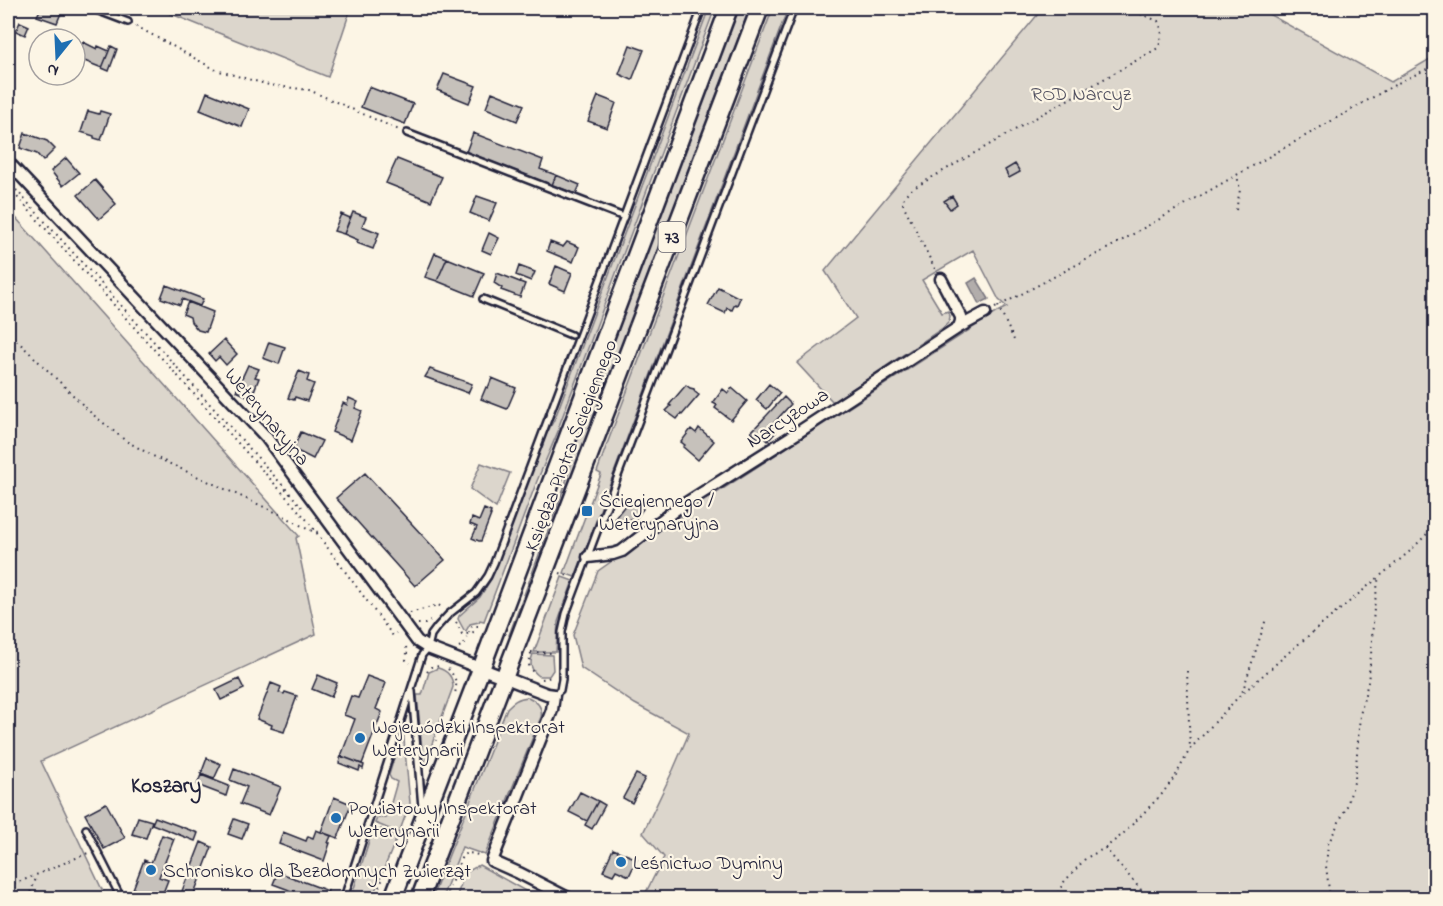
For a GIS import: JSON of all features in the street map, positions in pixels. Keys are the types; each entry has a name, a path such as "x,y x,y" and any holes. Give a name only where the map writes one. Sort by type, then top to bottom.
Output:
{"main road":[{"name":"Księdza Piotra Ściegiennego","path":"393,898 729,8"},
{"name":"Księdza Piotra Ściegiennego","path":"420,898 760,8"}],"street":[{"name":"Weterynaryjna","path":"8,162 267,437 417,641 428,648 481,669 554,695"},
{"path":"938,275 961,316 959,327"},
{"name":"Narcyzowa","path":"588,557 613,555 622,551 675,510 959,327 986,313"},
{"path":"554,695 552,710 492,861 568,898"}],"lane":[{"path":"91,8 128,22"},
{"path":"344,898 422,655 428,648 436,627 476,592 488,576 702,8"},
{"path":"554,695 561,686 562,632 566,614 794,8"},
{"path":"407,133 624,217"},
{"path":"483,299 571,335"},
{"path":"412,686 423,820"},
{"path":"86,829 121,898"}],"path":[{"path":"938,275 903,204 904,196 910,190 1158,48 1162,40 1162,32 1158,21 1126,8"},
{"path":"128,22 216,69 269,85 309,90 407,133"},
{"path":"986,313 1114,245 1398,83 1429,68"},
{"path":"1236,210 1240,190 1237,175"},
{"path":"8,181 307,513 393,636 399,630"},
{"path":"9,188 319,532"},
{"path":"998,306 1015,342"},
{"path":"8,332 91,413 126,441 183,471 286,517 309,530 319,532"},
{"path":"1055,898 1064,882 1086,858 1124,834 1162,794 1176,775 1190,749 1242,693 1409,552 1436,524"},
{"path":"327,540 400,637"},
{"path":"1330,898 1326,866 1328,844 1347,807 1355,779 1360,715 1369,673 1379,576"},
{"path":"406,615 438,605 444,608"},
{"path":"455,619 462,634 480,633"},
{"path":"1242,693 1266,619"},
{"path":"412,620 422,624 432,620"},
{"path":"455,647 463,645 472,626 482,627"},
{"path":"403,643 406,648 406,660 410,663"},
{"path":"533,646 528,660 536,676 549,678 555,671"},
{"path":"531,652 556,653"},
{"path":"426,674 428,670 437,665 446,667 452,672 456,683 453,699"},
{"path":"1187,670 1190,749"},
{"path":"424,764 427,764 440,731"},
{"path":"374,826 400,836"},
{"path":"1105,848 1148,898"},
{"path":"8,885 38,875 90,852"},
{"path":"445,898 462,856 471,853 492,861"},
{"path":"374,898 387,872"},
{"path":"28,898 38,875"}],"green space":[{"path":"159,8 351,8 328,77"},
{"path":"709,8 715,8 559,429 484,621 480,620 470,624 466,631 458,619 459,616 480,597 491,579 545,437 555,418"},
{"path":"738,8 750,8 511,635 509,635 565,485 583,421"},
{"path":"773,8 788,8 575,577 564,573 601,474 597,472"},
{"name":"ROD Narcyz","path":"1032,8 1258,8 1391,82 1435,56 1435,898 643,898 664,857 643,833 689,733 635,704 581,668 573,635 598,571 1007,307 999,300 973,250 922,280 942,313 948,311 949,322 833,402 797,363 856,318 825,271 1039,13"},
{"path":"8,209 299,536 296,538 316,634 41,761 106,898 8,898"},
{"path":"481,463 510,473 496,508 470,489"},
{"path":"562,577 573,581 558,622 556,652 534,652"},
{"path":"533,654 552,655 553,670 549,676 539,676 534,671 531,664"},
{"path":"438,668 449,675 453,687 426,760 423,761 417,695 422,695 429,672"},
{"path":"528,697 539,705 541,717 485,855 462,847 442,898 432,898 507,708 521,698"},
{"path":"403,729 410,803 399,833 375,823 377,818 387,817 397,782 389,775"},
{"path":"373,828 397,837 372,898 351,898"},
{"path":"479,865 538,898 456,898 465,873"}],"shaded area":[{"path":"976,278 989,299 979,304 968,283"}],"building":[{"path":"41,8 63,8 57,23 37,16"},
{"path":"20,22 29,26 25,35 16,31"},
{"path":"87,44 109,51 102,68 87,62"},
{"path":"630,45 644,50 632,80 619,74"},
{"path":"111,46 117,49 109,71 102,68"},
{"path":"444,74 476,86 469,103 437,90"},
{"path":"369,87 413,104 405,124 361,107"},
{"path":"207,92 249,109 242,127 200,110"},
{"path":"492,92 524,105 517,121 486,108"},
{"path":"598,96 616,103 607,128 588,121"},
{"path":"88,111 110,114 101,140 81,132"},
{"path":"25,133 47,141 55,149 43,161 37,154 20,148"},
{"path":"473,133 543,160 540,169 556,175 552,185 466,152"},
{"path":"66,158 79,173 63,186 51,171"},
{"path":"397,159 442,177 431,201 386,183"},
{"path":"1015,164 1020,172 1009,178 1005,170"},
{"path":"556,175 580,185 576,194 552,185"},
{"path":"95,180 116,204 99,219 78,195"},
{"path":"477,196 497,203 489,221 470,213"},
{"path":"952,196 957,204 950,209 944,201"},
{"path":"353,212 366,217 362,226 379,233 373,249 357,243 358,240 344,234"},
{"path":"341,214 350,218 344,234 334,231"},
{"path":"489,233 499,238 491,254 482,250"},
{"path":"550,242 563,247 567,242 579,247 573,262 547,251"},
{"path":"435,253 447,258 437,281 425,277"},
{"path":"447,258 484,273 474,296 437,281"},
{"path":"519,266 535,272 531,281 516,275"},
{"path":"556,266 572,273 565,291 549,284"},
{"path":"497,273 525,284 520,297 501,290 502,288 494,283"},
{"path":"166,285 203,299 200,306 182,299 180,305 161,298"},
{"path":"718,287 740,298 732,310 727,308 725,313 708,305"},
{"path":"188,302 213,312 206,332 198,330 190,317 183,314"},
{"path":"224,340 237,354 226,365 219,357 215,361 209,354"},
{"path":"269,342 285,347 279,364 263,358"},
{"path":"248,365 259,369 255,377 259,378 254,391 250,389 247,396 236,391"},
{"path":"430,369 472,384 468,393 425,377"},
{"path":"299,371 309,375 307,381 314,384 307,401 295,397 294,400 288,398"},
{"path":"492,378 516,388 507,409 481,399"},
{"path":"769,384 780,393 767,409 756,400"},
{"path":"686,385 699,395 677,419 666,411"},
{"path":"732,388 747,401 731,420 715,408 717,405 713,403 723,389 728,393"},
{"path":"784,397 791,404 771,426 776,432 768,441 762,435 759,439 751,432"},
{"path":"349,398 358,402 355,408 362,411 351,440 332,432 343,403 347,405"},
{"path":"699,428 714,441 698,460 683,447 685,445 681,442 691,429 696,433"},
{"path":"301,432 322,441 313,459 293,449"},
{"path":"365,473 445,560 415,586 336,498"},
{"path":"630,499 643,509 634,521 631,519 626,526 615,518"},
{"path":"484,509 491,512 491,515 481,541 479,541 472,538 477,527 470,524 472,518 479,521"},
{"path":"318,675 337,683 331,697 312,689"},
{"name":"Wojewódzki Inspektorat Weterynarii","path":"367,676 386,683 376,709 382,712 362,764 341,756 355,719 344,715 351,696 358,698"},
{"path":"239,679 244,689 221,700 216,690"},
{"path":"271,683 281,687 279,693 284,694 285,692 297,696 284,732 271,728 272,725 257,719"},
{"path":"341,756 364,765 363,769 360,767 359,771 339,763"},
{"path":"207,758 221,764 214,779 201,774"},
{"path":"234,769 281,787 269,815 240,804 247,787 230,780"},
{"path":"636,774 645,778 632,803 623,798"},
{"path":"201,775 229,786 226,796 197,785"},
{"path":"580,792 598,801 587,821 569,812"},
{"name":"Powiatowy Inspektorat Weterynarii","path":"334,797 351,804 338,838 321,832"},
{"path":"598,801 605,805 592,829 585,825"},
{"path":"106,803 125,838 104,849 85,814"},
{"path":"138,817 152,821 146,838 132,834"},
{"path":"155,817 198,833 195,841 152,824"},
{"path":"234,819 248,824 242,839 228,834"},
{"path":"316,830 331,836 324,861 279,844 283,832 306,841 308,836 313,838"},
{"name":"Schronisko dla Bezdomnych Zwierząt","path":"162,835 174,839 159,877 168,880 161,898 158,898 133,889 144,860 151,863"},
{"path":"201,842 212,847 193,896 182,891"},
{"path":"613,849 637,859 629,876 616,870 613,875 603,871"},
{"path":"278,872 328,891 324,898 311,898 273,884"}],"place":[{"name":"Ściegiennego / Weterynaryjna","path":"587,511"},
{"name":"Wojewódzki Inspektorat Weterynarii","path":"360,738"},
{"name":"Powiatowy Inspektorat Weterynarii","path":"336,818"},
{"name":"Leśnictwo Dyminy","path":"621,862"},
{"name":"Schronisko dla Bezdomnych Zwierząt","path":"151,870"}],"district":[{"name":"Koszary","path":"166,785"}]}
